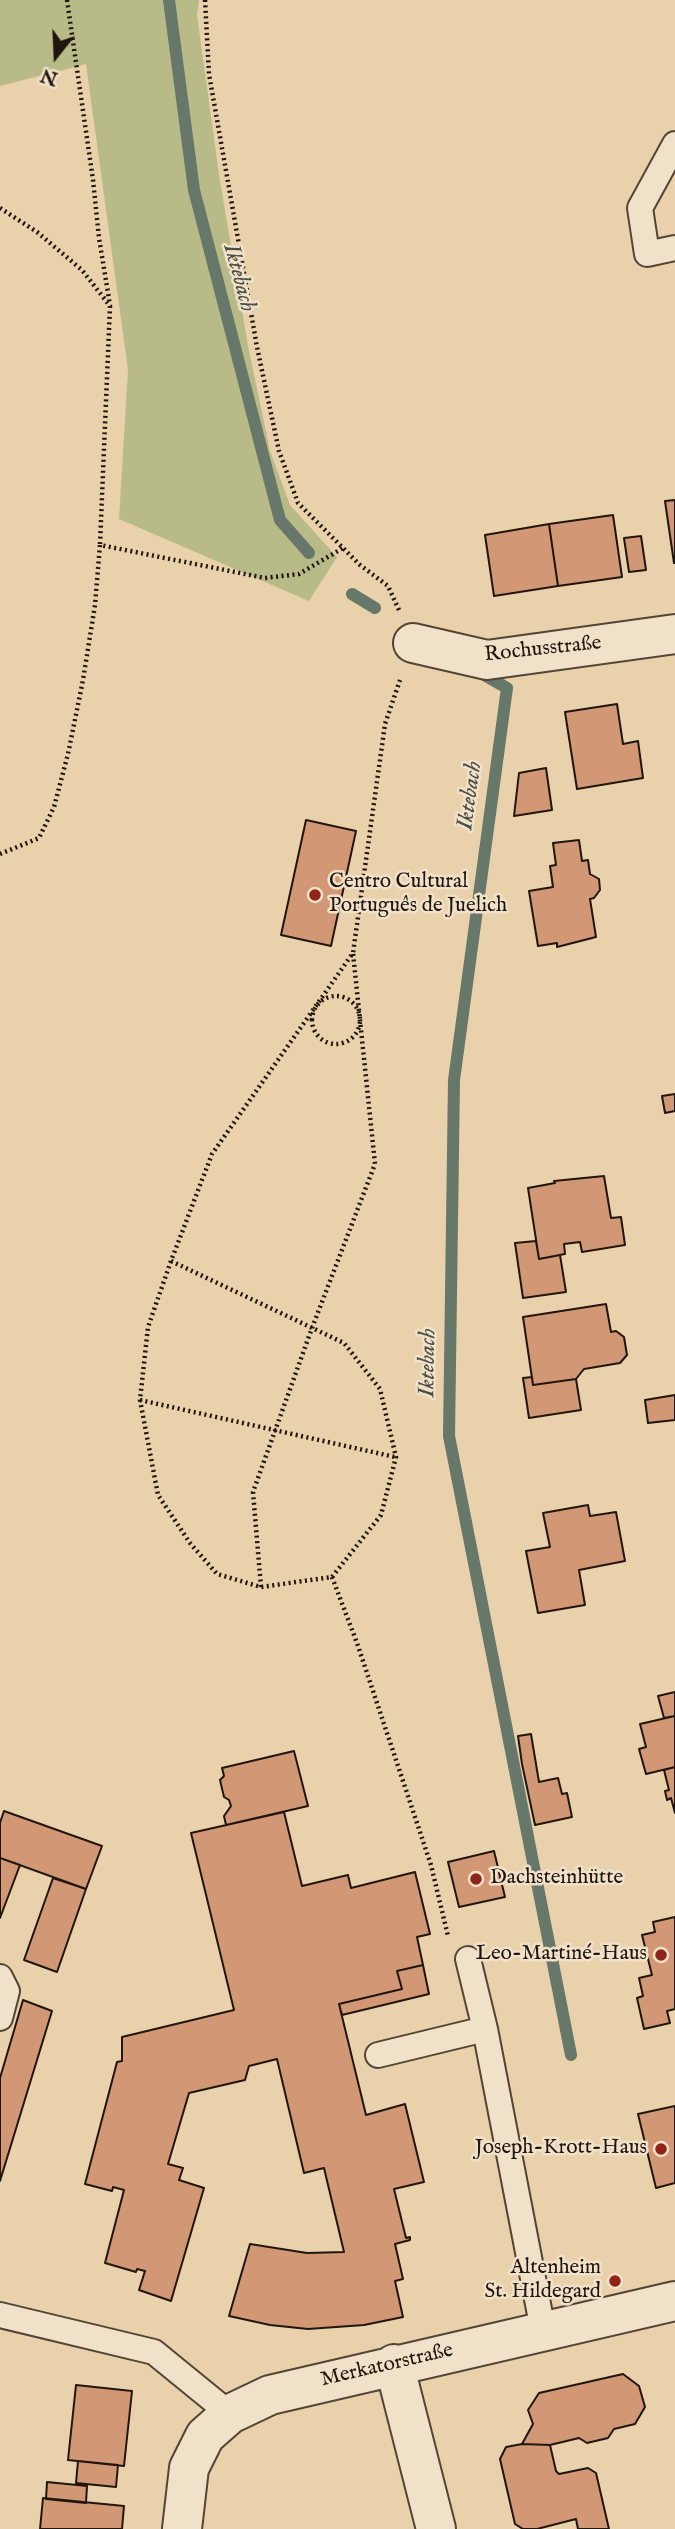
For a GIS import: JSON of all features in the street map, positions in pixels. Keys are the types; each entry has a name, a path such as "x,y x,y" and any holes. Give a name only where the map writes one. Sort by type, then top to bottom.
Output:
{"street":[{"name":"Rochusstraße","path":"413,643 488,660 675,634"},
{"name":"Merkatorstraße","path":"183,2529 189,2469 205,2436 230,2414 270,2395 394,2364 675,2301"},
{"path":"394,2364 436,2529"}],"lane":[{"path":"675,144 640,208 647,254 675,248"},
{"path":"468,1959 485,2029 544,2330"},
{"path":"0,1977 7,1991 0,2018"},
{"path":"378,2055 485,2029"},
{"path":"0,2315 153,2352 230,2414"}],"path":[{"path":"0,854 39,838 54,807 83,680 95,605 100,545 110,306 67,0"},
{"path":"205,0 209,74 279,451 298,503 360,565 388,586 413,643 385,724 353,953 375,1164 253,1492 261,1587"},
{"path":"0,208 37,232 82,270 110,306"},
{"path":"100,545 265,578 299,574 343,548"},
{"path":"171,1261 344,1343 380,1389 396,1457 382,1515 332,1577 261,1587 218,1574 190,1544 158,1495 140,1399 148,1327 171,1261 212,1154 353,953"},
{"path":"343,997 357,1009 360,1020 355,1036 339,1044 329,1043 314,1031 314,1009 324,998 343,997"},
{"path":"140,1399 396,1457"},
{"path":"332,1577 357,1643 431,1865 448,1937"}],"green space":[{"path":"0,0 199,0 197,15 220,181 248,346 270,451 290,505 337,557 309,601 119,519 128,370 86,64 0,86"}],"building":[{"path":"675,500 675,563 674,563 665,501"},
{"path":"613,515 622,577 558,586 549,524"},
{"path":"549,524 558,586 494,596 485,535"},
{"path":"641,536 646,570 629,572 624,538"},
{"path":"617,704 623,744 638,741 643,778 577,789 565,712"},
{"path":"546,768 552,810 514,816 519,773"},
{"path":"306,820 356,831 331,946 281,935"},
{"path":"579,840 582,861 588,860 590,874 599,879 600,890 590,899 596,937 557,947 557,943 538,946 529,891 553,887 550,866 556,865 553,843"},
{"path":"675,1094 675,1111 665,1113 662,1096"},
{"path":"604,1176 611,1218 621,1217 625,1245 582,1252 580,1242 564,1244 565,1254 539,1259 528,1188 555,1183 554,1181"},
{"path":"536,1241 539,1259 560,1255 566,1292 523,1298 515,1243"},
{"path":"606,1304 611,1332 616,1331 624,1337 627,1355 620,1363 584,1369 576,1379 533,1385 523,1317"},
{"path":"532,1377 533,1385 576,1379 581,1410 529,1418 523,1378"},
{"path":"675,1395 675,1420 648,1423 645,1400"},
{"path":"588,1505 590,1516 616,1512 625,1561 579,1570 585,1605 538,1613 526,1551 550,1547 543,1513"},
{"path":"675,1692 675,1716 664,1718 658,1696"},
{"path":"675,1716 675,1767 646,1774 639,1749 646,1747 640,1724"},
{"path":"531,1734 539,1782 558,1778 562,1794 567,1793 572,1817 535,1825 518,1736"},
{"path":"294,1751 308,1806 226,1825 224,1816 231,1806 229,1800 224,1797 220,1780 224,1776 222,1768"},
{"path":"675,1767 675,1813 671,1798 667,1800 665,1791 669,1790 664,1770"},
{"path":"4,1811 102,1846 86,1889 0,1858 0,1823"},
{"path":"284,1812 302,1886 348,1875 351,1888 415,1872 430,1934 417,1937 423,1965 397,1971 402,1989 339,2004 366,2115 405,2104 424,2182 394,2189 406,2238 410,2237 410,2240 395,2244 403,2279 395,2281 403,2317 364,2325 308,2329 270,2325 229,2316 250,2244 307,2253 344,2252 324,2168 304,2173 277,2059 249,2066 245,2080 189,2093 168,2164 183,2168 179,2180 204,2188 171,2301 139,2290 145,2271 137,2269 136,2272 105,2263 124,2190 113,2187 112,2191 85,2184 117,2062 122,2061 122,2037 234,2010 191,1833"},
{"name":"Dachsteinhütte","path":"494,1851 505,1897 459,1907 448,1862"},
{"path":"0,1858 20,1865 0,1918"},
{"path":"53,1878 86,1889 57,1972 24,1960"},
{"name":"Leo-Martiné-Haus","path":"675,1917 675,2009 667,2011 670,2023 644,2029 637,1998 643,1996 639,1978 652,1975 642,1935 655,1932 653,1922"},
{"path":"423,1965 429,1994 342,2015 339,2004 402,1989 397,1971"},
{"path":"23,2000 52,2011 0,2181 0,2078"},
{"name":"Joseph-Krott-Haus","path":"675,2106 675,2183 656,2188 638,2114"},
{"path":"623,2374 639,2386 645,2407 635,2424 614,2429 608,2438 587,2443 579,2438 550,2445 522,2444 533,2424 528,2410 539,2393"},
{"path":"76,2385 132,2391 124,2466 68,2460"},
{"path":"522,2444 550,2445 559,2474 588,2468 596,2473 609,2529 578,2529 576,2519 537,2529 523,2529 515,2524 500,2459 506,2447"},
{"path":"78,2461 118,2465 116,2487 76,2483"},
{"path":"47,2482 87,2486 86,2503 46,2499"},
{"path":"43,2498 124,2506 122,2529 40,2529"}],"waterway":[{"name":"Iktebach","path":"169,0 194,190 280,520 309,553"},
{"name":"Iktebach","path":"352,594 375,608"},
{"name":"Iktebach","path":"486,676 507,688 454,1080 449,1436 571,2055"}],"place":[{"name":"Centro Cultural Português de Juelich","path":"315,895"},
{"name":"Dachsteinhütte","path":"476,1879"},
{"name":"Leo-Martiné-Haus","path":"661,1955"},
{"name":"Joseph-Krott-Haus","path":"661,2149"},
{"name":"Altenheim St. Hildegard","path":"615,2281"}]}
